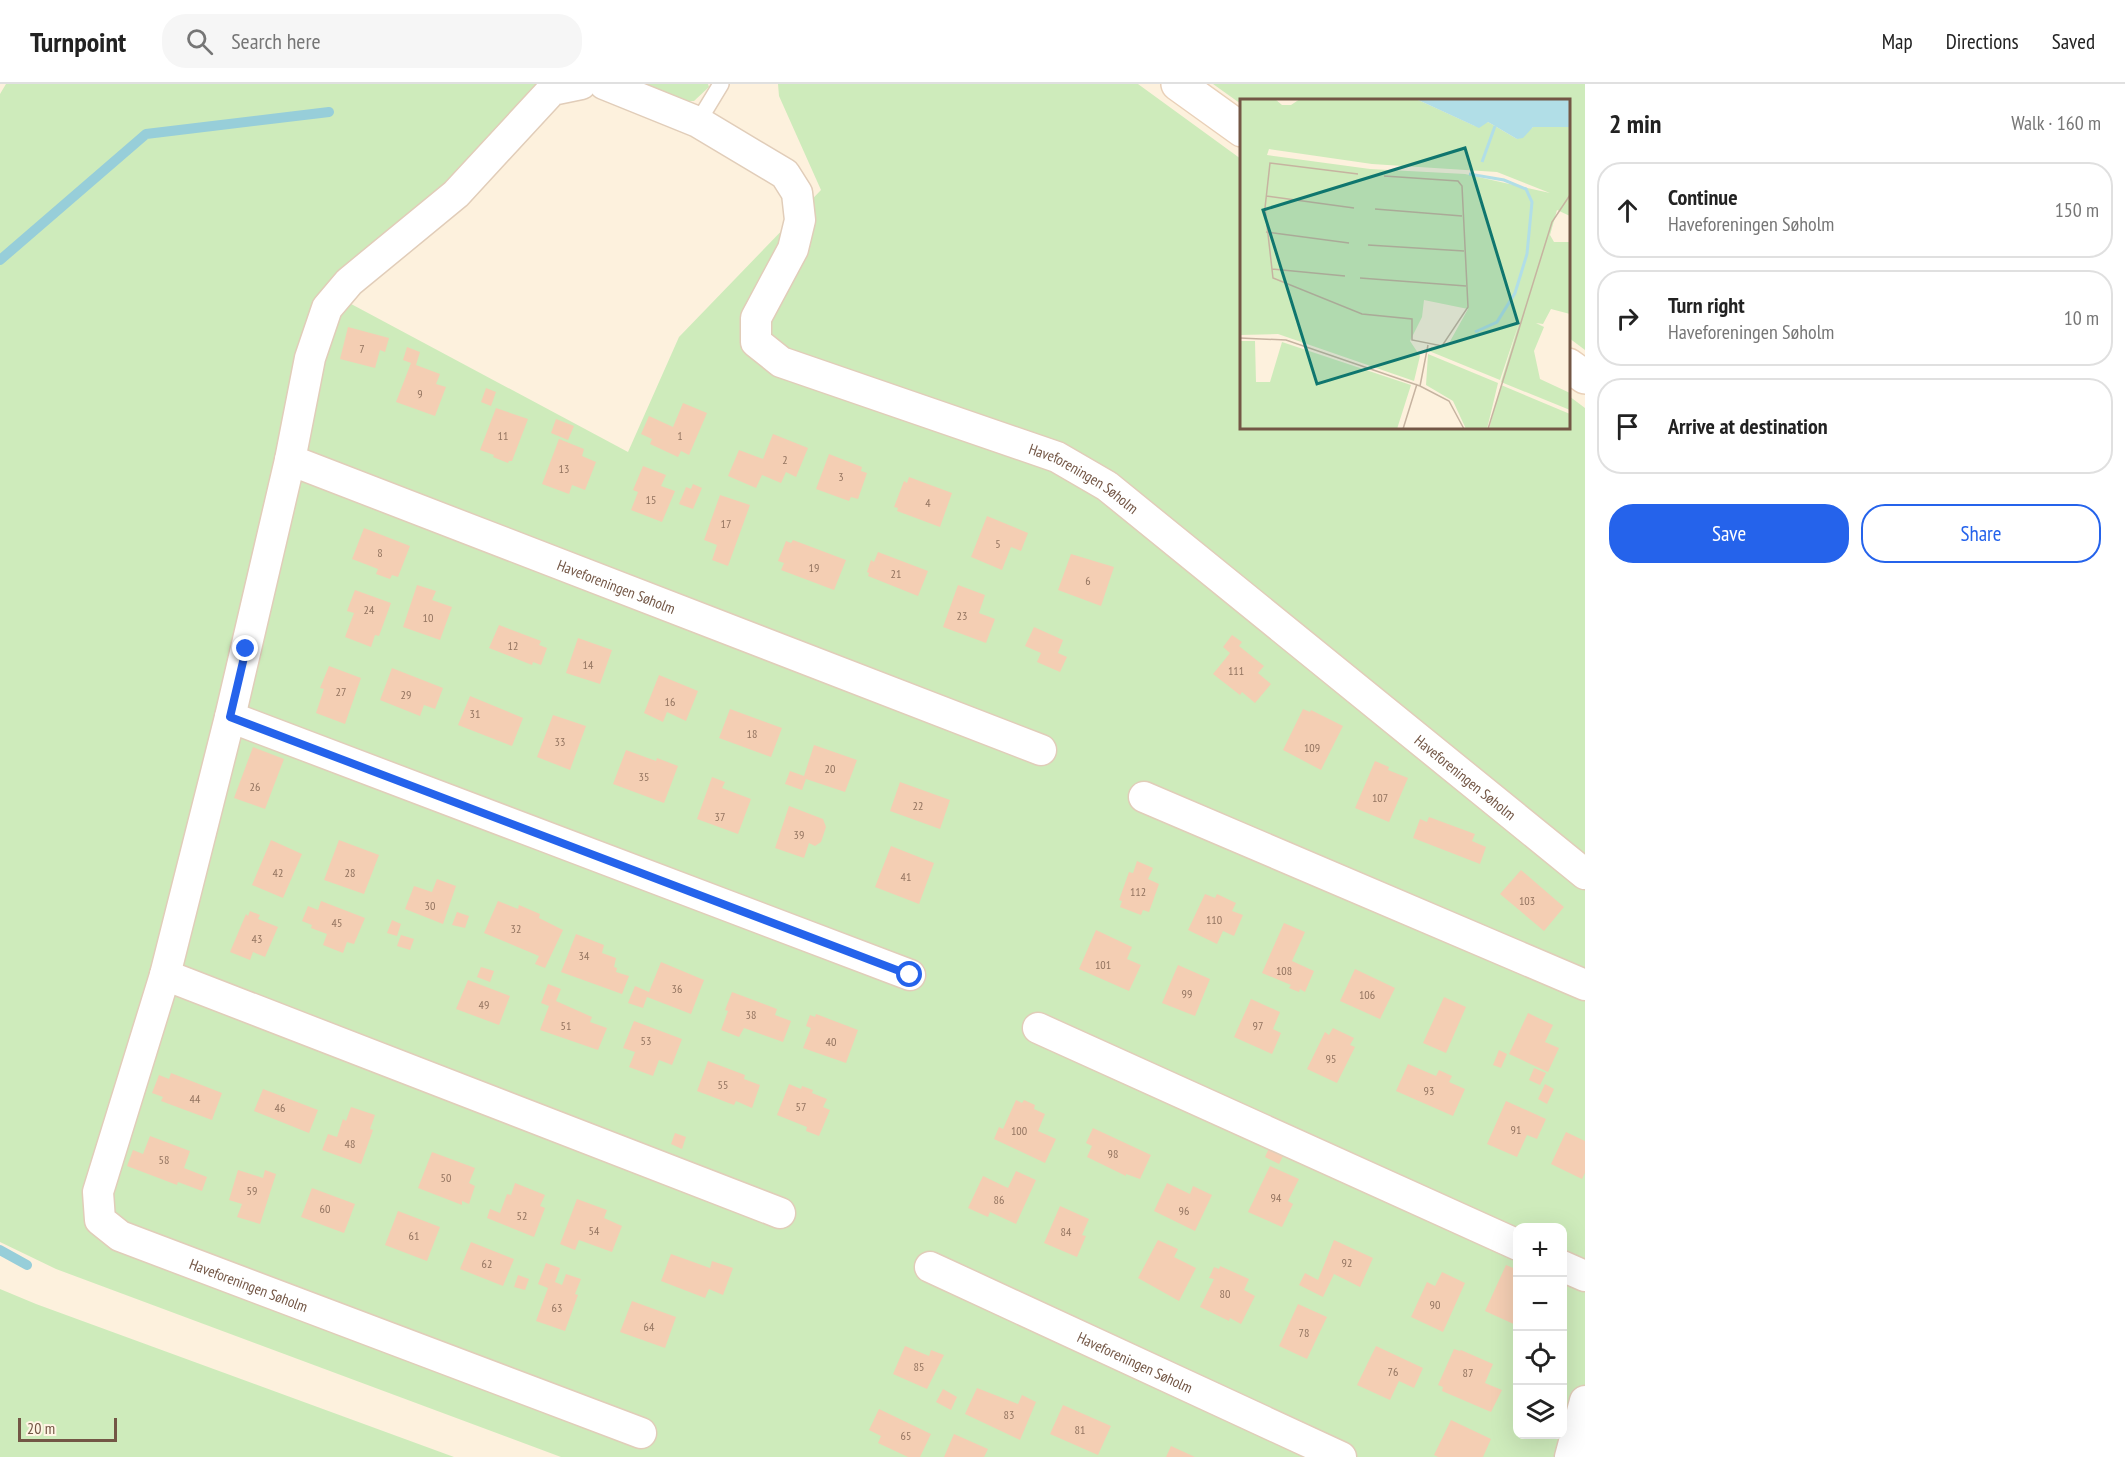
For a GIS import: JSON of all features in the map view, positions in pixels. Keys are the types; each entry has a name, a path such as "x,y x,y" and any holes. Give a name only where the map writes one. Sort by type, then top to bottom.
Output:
{"street":[{"name":"Haveforeningen Søholm","path":"581,84 552,90 456,194 349,282 327,308 310,358 290,460 230,717 165,975 98,1192 100,1220 120,1236 641,1433"},
{"name":"Haveforeningen Søholm","path":"604,84 698,122 785,174 797,193 800,220 793,249 756,318 756,342 781,362 1056,457 1107,486 1585,874"},
{"path":"1178,84 1240,129"},
{"path":"1570,366 1585,377"},
{"name":"Haveforeningen Søholm","path":"290,460 1041,750"},
{"path":"230,717 910,975"},
{"path":"1144,797 1585,985"},
{"path":"165,975 780,1213"},
{"path":"1038,1028 1513,1243"},
{"name":"Haveforeningen Søholm","path":"930,1267 1341,1457"},
{"path":"1567,1268 1585,1276"},
{"path":"1570,1457 1585,1401"}],"lane":[{"path":"698,122 721,84"}],"green space":[{"path":"6,84 543,84 501,123 444,184 325,290 628,452 679,337 821,190 779,96 778,84 1138,84 1240,158 1240,429 1570,429 1570,397 1585,408 1585,1457 561,1457 56,1269 0,1242 0,94"},
{"path":"645,84 708,84 709,87 694,101 677,101"},
{"path":"1213,84 1585,84 1585,350 1570,339 1570,99 1240,99 1240,103"},
{"path":"0,1289 36,1304 454,1457 0,1457"}],"building":[{"path":"348,327 389,338 385,352 380,350 375,368 340,359"},
{"path":"407,347 420,352 416,365 440,374 436,384 446,387 435,416 396,402 411,363 403,360"},
{"path":"486,388 496,392 491,406 481,402"},
{"path":"683,403 707,413 689,455 681,451 678,457 650,444 652,439 641,434 649,416 673,427"},
{"path":"496,408 528,419 512,461 508,463 480,450"},
{"path":"556,419 574,426 568,440 551,433"},
{"path":"773,434 808,448 796,477 786,472 781,483 762,475 756,488 728,476 739,450 763,459"},
{"path":"559,439 584,449 582,456 596,462 585,490 572,485 569,494 542,484"},
{"path":"829,454 862,467 861,471 867,473 858,499 851,497 849,501 816,489"},
{"path":"643,466 666,475 661,486 675,491 662,522 631,510 638,492 633,490"},
{"path":"909,477 952,493 940,527 897,511 898,508 894,507 904,481 907,483"},
{"path":"693,484 702,488 693,509 679,504 686,487 691,489"},
{"path":"720,495 750,505 728,566 712,560 717,545 704,540"},
{"path":"987,516 1028,533 1021,551 1011,547 1002,570 971,557"},
{"path":"364,528 410,546 398,577 392,575 390,579 376,574 378,569 352,559"},
{"path":"793,540 846,560 834,590 781,570 784,563 778,561 786,541 791,543"},
{"path":"878,552 928,571 918,596 868,576 871,560 874,562"},
{"path":"1071,554 1114,567 1101,606 1058,590"},
{"path":"417,585 436,591 432,600 452,607 440,640 403,627"},
{"path":"958,585 985,595 979,613 995,619 986,643 943,627"},
{"path":"355,590 391,603 379,636 375,635 371,647 345,637 354,613 347,611"},
{"path":"499,625 541,641 539,645 547,648 541,665 533,662 532,665 489,648"},
{"path":"1034,627 1063,640 1058,653 1067,657 1060,672 1037,662 1041,653 1025,646"},
{"path":"1232,635 1242,642 1239,646 1264,666 1258,673 1271,684 1255,703 1242,692 1240,695 1213,674 1230,653 1223,647"},
{"path":"578,638 612,650 600,684 566,673"},
{"path":"329,666 361,678 345,724 316,713 324,689 320,688"},
{"path":"392,668 443,688 435,709 424,705 420,716 380,700"},
{"path":"659,675 698,691 686,721 667,712 663,722 644,713"},
{"path":"470,696 523,718 512,746 458,725"},
{"path":"730,709 782,728 771,757 719,738"},
{"path":"1303,709 1310,712 1311,710 1343,726 1321,770 1283,750"},
{"path":"553,715 586,726 570,770 537,757"},
{"path":"814,745 857,760 845,792 806,779 802,790 785,784 790,771 804,776"},
{"path":"253,747 284,759 265,809 234,798"},
{"path":"626,750 678,766 664,803 613,784"},
{"path":"1375,761 1389,767 1388,770 1408,778 1389,822 1355,808"},
{"path":"712,777 725,782 722,788 751,799 738,834 697,819"},
{"path":"900,782 950,800 940,829 890,811"},
{"path":"789,806 823,819 826,827 821,842 815,846 809,843 804,858 775,848"},
{"path":"1429,817 1475,834 1472,841 1486,847 1480,864 1413,838 1420,819 1427,822"},
{"path":"271,840 302,854 283,898 252,885"},
{"path":"339,840 379,855 364,894 324,880"},
{"path":"891,846 934,863 919,904 875,887"},
{"path":"1137,861 1153,868 1148,879 1159,884 1149,912 1143,910 1141,915 1120,907 1122,901 1119,900 1129,872 1133,873"},
{"path":"1521,870 1564,907 1544,931 1500,894"},
{"path":"437,879 456,886 443,924 405,909 414,886 432,892"},
{"path":"1205,894 1215,898 1217,894 1236,903 1232,911 1243,915 1234,936 1223,931 1217,944 1188,930"},
{"path":"321,901 365,918 354,944 347,942 343,953 323,945 327,934 311,928 312,925 302,921 308,906 318,910"},
{"path":"498,901 518,909 519,905 540,914 539,918 563,930 545,968 535,964 539,956 484,933"},
{"path":"250,911 260,915 258,919 278,927 265,957 253,952 250,960 230,952 246,914 248,916"},
{"path":"457,912 469,916 465,928 452,925"},
{"path":"392,920 401,924 397,936 387,933"},
{"path":"1284,923 1305,932 1292,961 1314,971 1305,992 1289,988 1291,985 1262,973"},
{"path":"1096,930 1132,947 1127,959 1141,965 1129,991 1079,969"},
{"path":"576,934 604,945 602,953 616,958 614,967 617,968 616,972 629,976 622,994 561,972"},
{"path":"401,935 414,939 410,950 397,946"},
{"path":"661,962 704,980 691,1014 647,997 643,1008 628,1003 635,986 649,992"},
{"path":"1178,965 1210,979 1195,1016 1162,1003"},
{"path":"481,967 494,971 490,982 477,977"},
{"path":"1355,969 1395,988 1380,1019 1340,1001"},
{"path":"468,980 510,996 499,1025 456,1009"},
{"path":"548,984 561,989 556,1001 592,1017 590,1022 607,1028 598,1050 540,1030 549,1006 541,1003"},
{"path":"732,992 777,1009 775,1015 791,1021 783,1042 744,1028 739,1037 721,1030"},
{"path":"1444,997 1466,1007 1446,1053 1423,1043"},
{"path":"1251,999 1280,1012 1273,1029 1281,1033 1272,1054 1234,1037"},
{"path":"1528,1013 1553,1025 1545,1042 1559,1048 1548,1072 1509,1054"},
{"path":"816,1014 858,1030 846,1063 803,1048 811,1028 806,1026 810,1015 815,1017"},
{"path":"634,1021 682,1039 672,1065 659,1060 653,1076 629,1067 635,1052 623,1048"},
{"path":"1333,1028 1354,1038 1350,1045 1355,1047 1337,1083 1307,1069 1325,1032 1329,1035"},
{"path":"1499,1050 1507,1054 1501,1068 1493,1065"},
{"path":"708,1061 745,1075 744,1079 760,1085 752,1108 736,1101 734,1105 697,1091"},
{"path":"1408,1064 1436,1076 1439,1070 1452,1076 1449,1082 1465,1089 1453,1116 1396,1091"},
{"path":"1534,1068 1546,1073 1540,1085 1529,1080"},
{"path":"171,1073 222,1093 212,1120 161,1101 163,1097 152,1093 159,1075 169,1079"},
{"path":"789,1084 801,1089 802,1086 813,1090 812,1093 827,1099 823,1107 830,1110 819,1136 806,1131 807,1127 777,1115"},
{"path":"1545,1084 1554,1089 1547,1104 1538,1099"},
{"path":"263,1089 318,1110 309,1133 254,1111"},
{"path":"1016,1100 1022,1103 1024,1100 1035,1105 1034,1109 1045,1114 1038,1131 1056,1139 1045,1163 994,1139 999,1127 1003,1129"},
{"path":"1506,1101 1546,1119 1537,1139 1527,1135 1517,1157 1487,1144"},
{"path":"351,1107 375,1115 370,1129 373,1130 361,1164 322,1150 328,1134 337,1137 343,1119 346,1121"},
{"path":"1093,1128 1151,1155 1140,1179 1126,1174 1126,1176 1087,1157 1092,1146 1086,1143"},
{"path":"1566,1132 1585,1141 1585,1173 1582,1179 1551,1164"},
{"path":"675,1133 686,1137 682,1149 671,1144"},
{"path":"150,1136 190,1151 184,1168 207,1177 202,1191 178,1182 177,1185 127,1166 133,1150 143,1154"},
{"path":"1269,1148 1284,1154 1279,1164 1265,1157"},
{"path":"432,1152 475,1168 469,1183 475,1186 469,1204 462,1201 462,1205 418,1188"},
{"path":"1270,1166 1299,1179 1288,1201 1293,1204 1282,1227 1248,1212"},
{"path":"238,1170 263,1178 265,1170 276,1174 260,1224 237,1217 242,1204 229,1200"},
{"path":"1016,1171 1036,1180 1016,1224 990,1212 988,1217 968,1208 983,1176 1008,1188"},
{"path":"515,1183 545,1195 540,1206 545,1208 534,1237 487,1218 490,1209 500,1213 507,1194 511,1195"},
{"path":"1167,1183 1190,1194 1193,1186 1212,1195 1195,1231 1154,1211"},
{"path":"312,1188 355,1204 344,1233 301,1217"},
{"path":"577,1199 607,1210 604,1218 622,1226 612,1252 579,1240 575,1250 560,1244"},
{"path":"1060,1206 1089,1219 1082,1235 1086,1236 1077,1257 1044,1243"},
{"path":"398,1211 440,1227 427,1261 385,1245"},
{"path":"1158,1240 1178,1249 1174,1257 1196,1268 1179,1301 1138,1278"},
{"path":"1334,1240 1373,1258 1360,1287 1334,1274 1323,1297 1299,1285 1305,1273 1318,1280"},
{"path":"471,1242 514,1259 503,1286 460,1269"},
{"path":"671,1254 710,1268 712,1261 733,1268 723,1295 709,1289 705,1298 661,1281"},
{"path":"546,1263 560,1268 555,1282 562,1285 566,1274 581,1279 575,1294 578,1295 565,1331 536,1321 548,1288 538,1284"},
{"path":"1506,1265 1513,1268 1513,1324 1485,1311"},
{"path":"1220,1266 1249,1279 1244,1290 1255,1296 1241,1324 1230,1318 1229,1321 1200,1307 1214,1279 1209,1278 1214,1267 1219,1269"},
{"path":"1442,1272 1465,1283 1443,1332 1411,1317 1427,1282 1435,1286"},
{"path":"518,1275 529,1279 525,1290 514,1287"},
{"path":"632,1301 676,1317 665,1348 620,1332"},
{"path":"1298,1304 1327,1317 1307,1359 1279,1346"},
{"path":"905,1346 929,1356 931,1350 944,1355 927,1389 893,1374"},
{"path":"1376,1346 1423,1368 1414,1388 1399,1381 1390,1400 1357,1385"},
{"path":"1454,1349 1493,1364 1485,1383 1502,1390 1491,1412 1442,1391 1443,1387 1438,1385"},
{"path":"977,1388 1018,1404 1022,1395 1036,1402 1020,1440 965,1414"},
{"path":"943,1389 957,1397 951,1410 936,1402"},
{"path":"1063,1405 1111,1426 1098,1455 1050,1434"},
{"path":"879,1409 931,1434 920,1457 908,1457 878,1443 881,1436 869,1430"},
{"path":"1451,1420 1491,1439 1483,1457 1438,1457 1434,1455"},
{"path":"954,1434 988,1449 984,1457 944,1457"},
{"path":"1171,1446 1195,1457 1166,1457"}],"waterway":[{"path":"0,260 146,134 329,112"},
{"path":"0,1250 27,1265"}],"route":[{"path":"246,649 230,717 910,975"}]}
